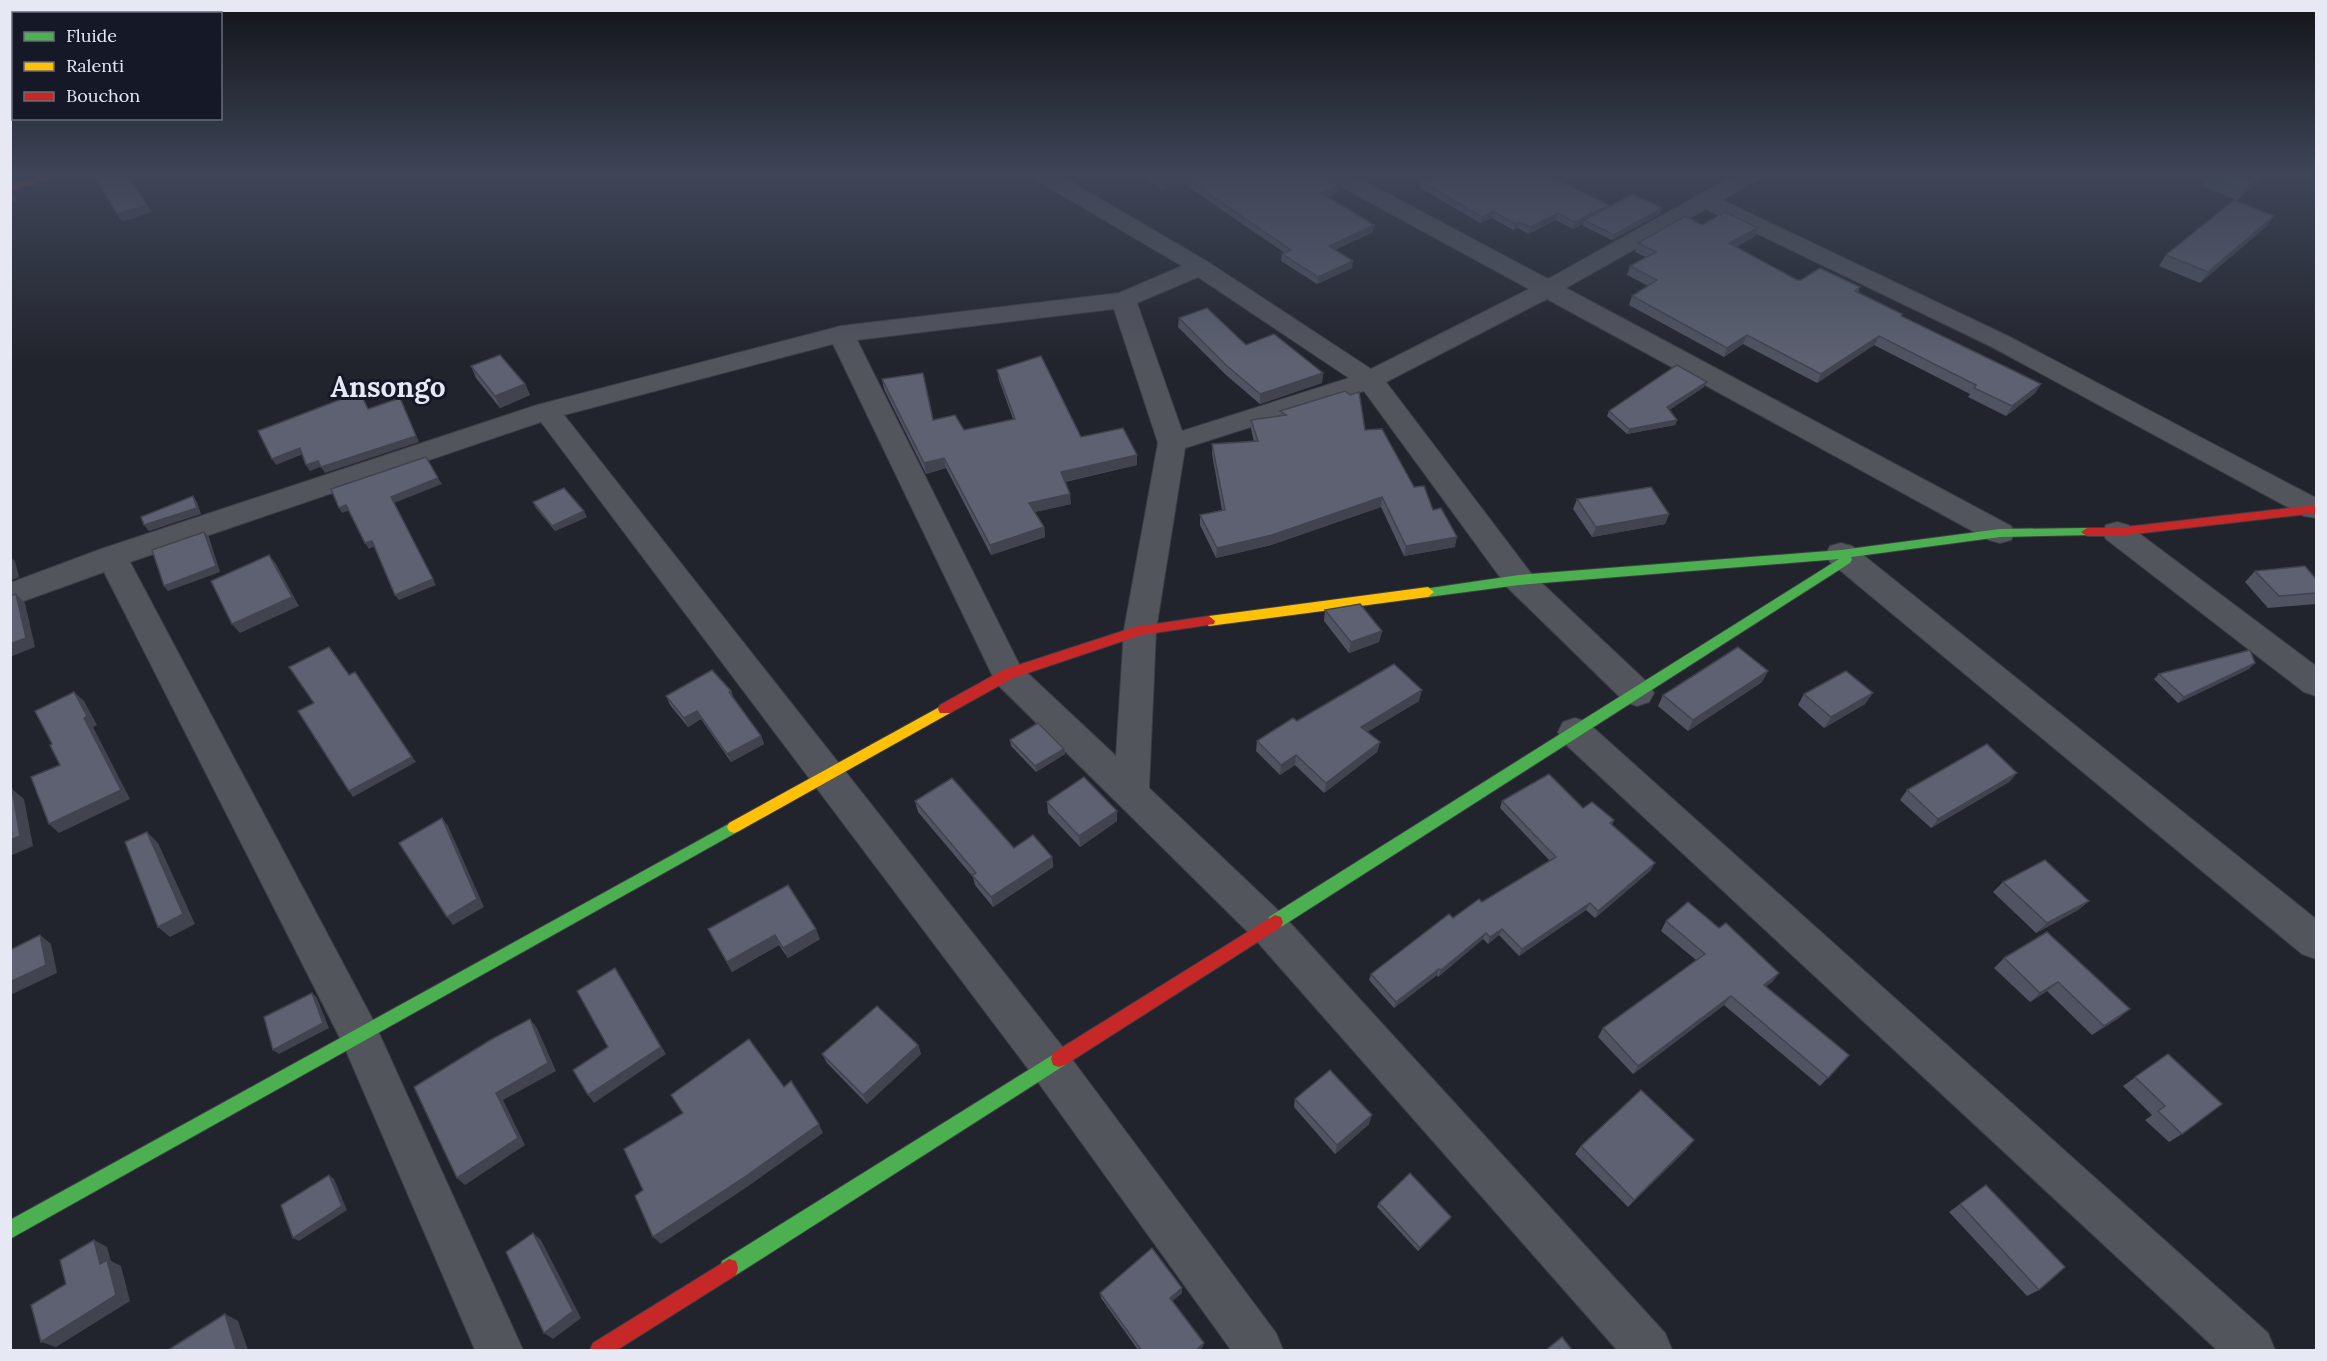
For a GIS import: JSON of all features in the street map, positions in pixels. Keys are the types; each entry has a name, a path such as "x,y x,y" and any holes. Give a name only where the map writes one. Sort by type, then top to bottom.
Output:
{"street":[{"path":"1148,237 1200,267 1370,380 1519,580 1636,693"},
{"path":"1452,237 2000,533"},
{"path":"1172,443 1370,380 1549,288 1642,237"},
{"path":"1780,237 2001,342 2315,509"},
{"path":"10,595 112,557 547,411 841,334 1124,300 1200,267"},
{"path":"1124,300 1172,443 1140,630 1131,794"},
{"path":"841,334 1008,674 1268,926 1648,1350"},
{"path":"547,411 1050,1064 1259,1350"},
{"path":"10,1230 1008,674 1140,630 1519,580 1844,557 2000,533 2117,532 2315,509"},
{"path":"2117,532 2316,683"},
{"path":"112,557 359,1034 499,1350"},
{"path":"600,1350 1575,732 1844,557"},
{"path":"1844,557 2316,942"},
{"path":"1575,732 2251,1350"}],"building":[{"path":"1271,237 1349,237 1329,246 1353,261 1318,277 1282,254 1291,250"},
{"path":"1649,237 1742,237 1729,243 1797,280 1801,280 1820,268 1860,287 1855,291 1902,314 1901,316 2041,384 2012,406 1974,388 1976,385 1879,336 1821,374 1747,335 1727,348 1632,296 1657,280 1630,266 1656,252 1638,243"},
{"path":"2189,237 2250,237 2208,272 2166,255"},
{"path":"1207,308 1246,345 1274,334 1323,373 1260,394 1226,365 1179,318"},
{"path":"500,355 525,384 495,396 471,366"},
{"path":"1041,356 1081,437 1123,428 1137,455 1061,472 1070,494 1029,503 1044,527 990,545 944,458 924,463 882,379 923,373 933,420 955,415 964,430 1015,419 997,370"},
{"path":"1677,365 1707,382 1667,407 1677,420 1629,429 1609,411"},
{"path":"1345,391 1350,395 1359,392 1365,430 1382,429 1414,487 1424,486 1433,510 1441,508 1457,537 1406,546 1382,497 1272,535 1217,548 1200,515 1225,510 1212,444 1258,441 1251,420 1286,415 1280,411"},
{"path":"360,392 368,409 400,398 416,436 321,467 318,461 306,465 300,448 272,459 258,431"},
{"path":"426,457 438,478 391,497 433,579 395,595 372,541 365,543 346,505 339,508 331,489"},
{"path":"1651,487 1669,514 1596,527 1577,499"},
{"path":"564,488 584,511 552,526 533,502"},
{"path":"193,496 197,508 144,525 141,517"},
{"path":"204,532 216,566 164,586 152,550"},
{"path":"269,555 292,597 232,624 211,581"},
{"path":"2305,566 2316,579 2316,593 2279,596 2255,571"},
{"path":"16,594 26,638 10,644 10,596"},
{"path":"1360,604 1382,631 1351,642 1325,610"},
{"path":"329,647 349,675 355,672 412,757 349,791 298,711 314,703 289,667"},
{"path":"1738,647 1768,671 1693,720 1663,695"},
{"path":"2250,650 2255,663 2184,697 2159,674"},
{"path":"1394,664 1422,690 1361,727 1380,742 1326,783 1296,755 1281,765 1257,741 1293,718 1297,721"},
{"path":"712,670 731,691 729,692 761,736 727,754 697,711 684,718 666,696"},
{"path":"1846,671 1873,693 1831,717 1804,694"},
{"path":"74,692 87,716 84,718 121,790 49,824 31,777 60,765 35,711"},
{"path":"1038,723 1064,749 1035,766 1010,740"},
{"path":"1987,744 2017,773 1938,819 1907,790"},
{"path":"1549,774 1583,808 1592,802 1614,820 1610,823 1655,863 1598,911 1590,903 1522,949 1502,929 1490,937 1486,933 1441,970 1439,969 1396,1002 1371,974 1449,914 1453,918 1479,899 1482,902 1556,857 1502,801"},
{"path":"1084,777 1117,811 1079,836 1047,802"},
{"path":"952,778 1014,848 1033,835 1052,857 991,897 972,875 976,873 915,801"},
{"path":"10,789 12,789 20,836 10,840"},
{"path":"442,818 477,899 447,917 399,843"},
{"path":"147,832 183,914 158,927 125,842"},
{"path":"2045,860 2089,901 2047,923 2003,882"},
{"path":"788,885 816,929 783,948 775,935 727,962 708,929"},
{"path":"1688,902 1719,928 1726,923 1779,973 1764,985 1849,1055 1828,1078 1731,996 1638,1066 1603,1028 1705,954 1666,921"},
{"path":"2047,932 2130,1009 2104,1026 2058,982 2040,993 2004,958"},
{"path":"40,935 46,965 10,982 10,950"},
{"path":"615,968 661,1047 588,1095 573,1070 608,1047 577,991"},
{"path":"312,993 323,1023 273,1050 264,1017"},
{"path":"877,1006 918,1045 863,1095 822,1054"},
{"path":"530,1019 548,1063 496,1093 518,1138 457,1178 414,1087 492,1039"},
{"path":"749,1039 784,1087 791,1081 819,1124 742,1179 653,1237 635,1196 643,1190 624,1149 683,1113 671,1095"},
{"path":"2168,1054 2222,1104 2182,1134 2158,1111 2165,1106 2135,1077"},
{"path":"1330,1070 1372,1115 1337,1145 1295,1099"},
{"path":"1641,1090 1694,1140 1634,1200 1581,1146"},
{"path":"1410,1173 1451,1217 1420,1248 1379,1203"},
{"path":"329,1175 342,1206 293,1238 281,1205"},
{"path":"1986,1185 2065,1267 2039,1290 1960,1204"},
{"path":"533,1233 573,1311 544,1333 506,1252"},
{"path":"94,1240 100,1264 107,1260 116,1295 41,1342 31,1305 66,1284 60,1260"},
{"path":"1152,1248 1182,1288 1170,1298 1204,1343 1196,1350 1137,1350 1140,1348 1100,1293"},
{"path":"225,1314 236,1350 168,1350"},
{"path":"1562,1337 1572,1350 1546,1350"}],"traffic: fast":[{"path":"1428,592 1519,580 1841,554 2000,533 2087,532"},
{"path":"1275,922 1846,560"},
{"path":"10,1230 734,827"},
{"path":"729,1268 1059,1059"}],"traffic: slow":[{"path":"1209,621 1428,592"},
{"path":"734,827 945,709"}],"traffic: jam":[{"path":"2087,532 2117,532 2316,509"},
{"path":"945,709 1008,674 1140,630 1209,621"},
{"path":"1059,1059 1275,922"},
{"path":"600,1350 729,1268"}],"district":[{"name":"Ansongo","path":"388,387"}]}
